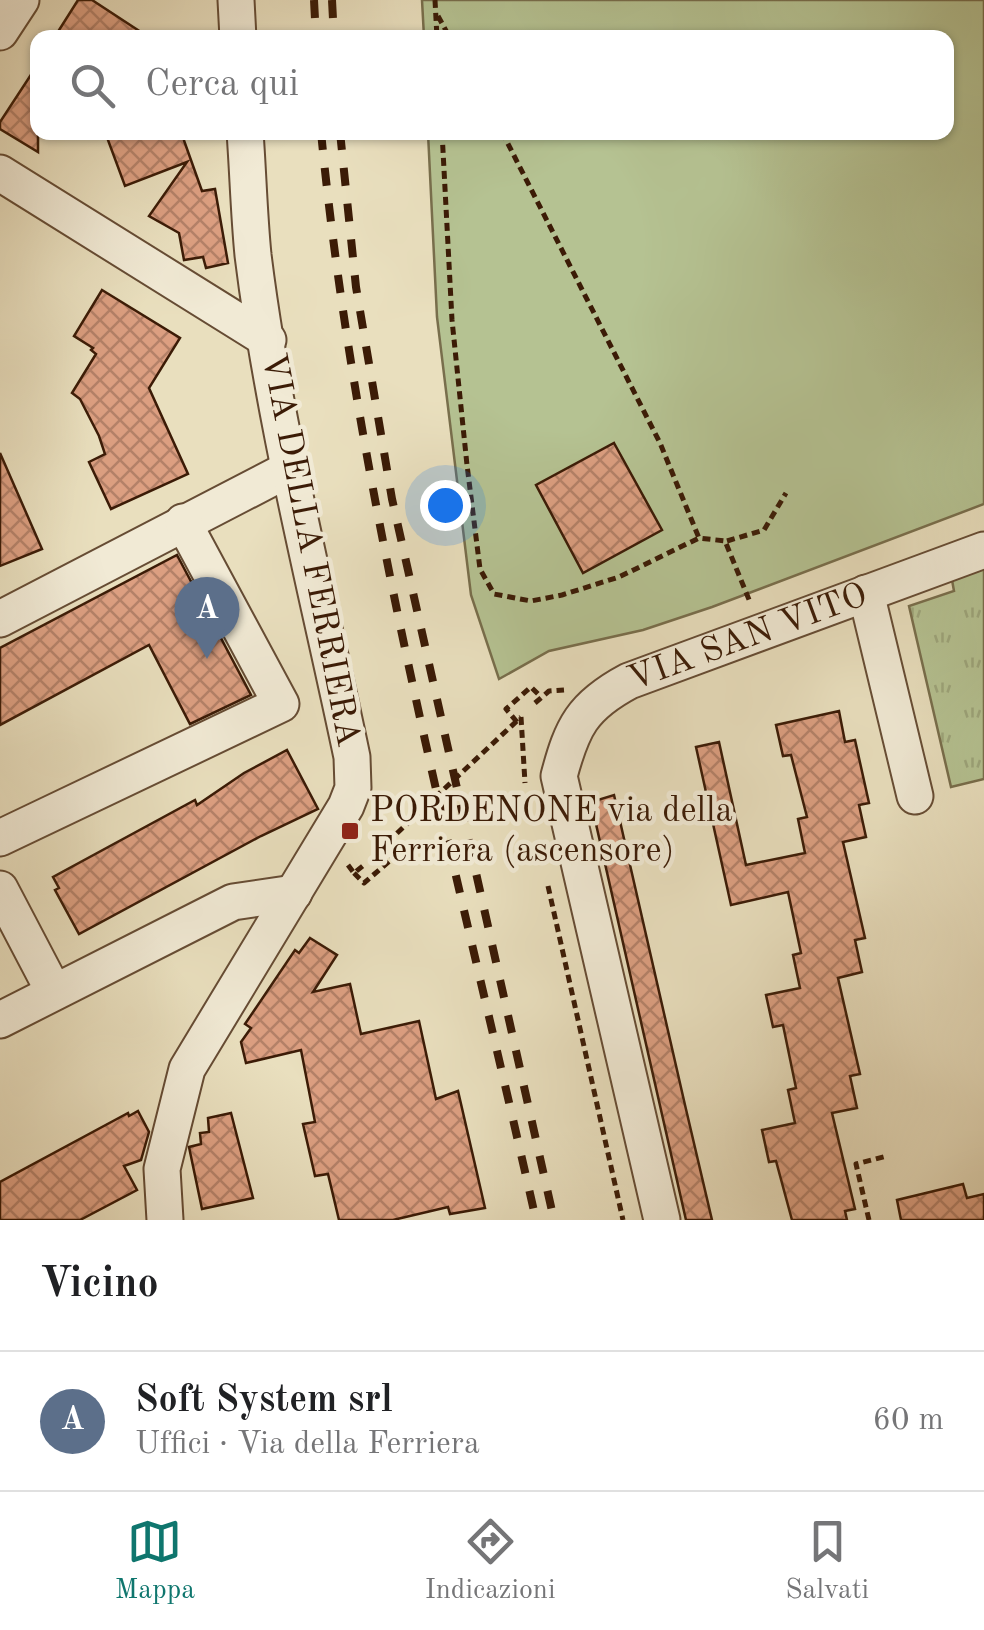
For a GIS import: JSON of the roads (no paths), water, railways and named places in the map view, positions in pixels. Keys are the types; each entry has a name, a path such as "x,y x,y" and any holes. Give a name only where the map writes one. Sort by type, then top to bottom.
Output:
{"street":[{"path":"0,32 21,0"},
{"path":"236,0 238,30"},
{"name":"VIA DELLA FERRIERA","path":"165,1220 162,1169 187,1069 346,806 353,788 352,757 289,470 254,254 246,140"},
{"path":"0,173 268,340"},
{"path":"0,618 289,470"},
{"path":"0,838 281,704 183,522"},
{"name":"VIA SAN VITO","path":"662,1220 559,776 569,738 584,711 629,681 984,550"},
{"path":"866,592 915,796"},
{"path":"0,889 54,992"},
{"path":"0,1020 233,902 294,893"}],"railway":[{"path":"314,0 316,30"},
{"path":"332,0 334,30"},
{"path":"322,140 337,270 383,543 536,1220"},
{"path":"341,140 356,287 392,499 554,1220"}],"place":[{"name":"Soft System srl","path":"207,659"},
{"name":"PORDENONE via della Ferriera (ascensore)","path":"350,831"}]}
